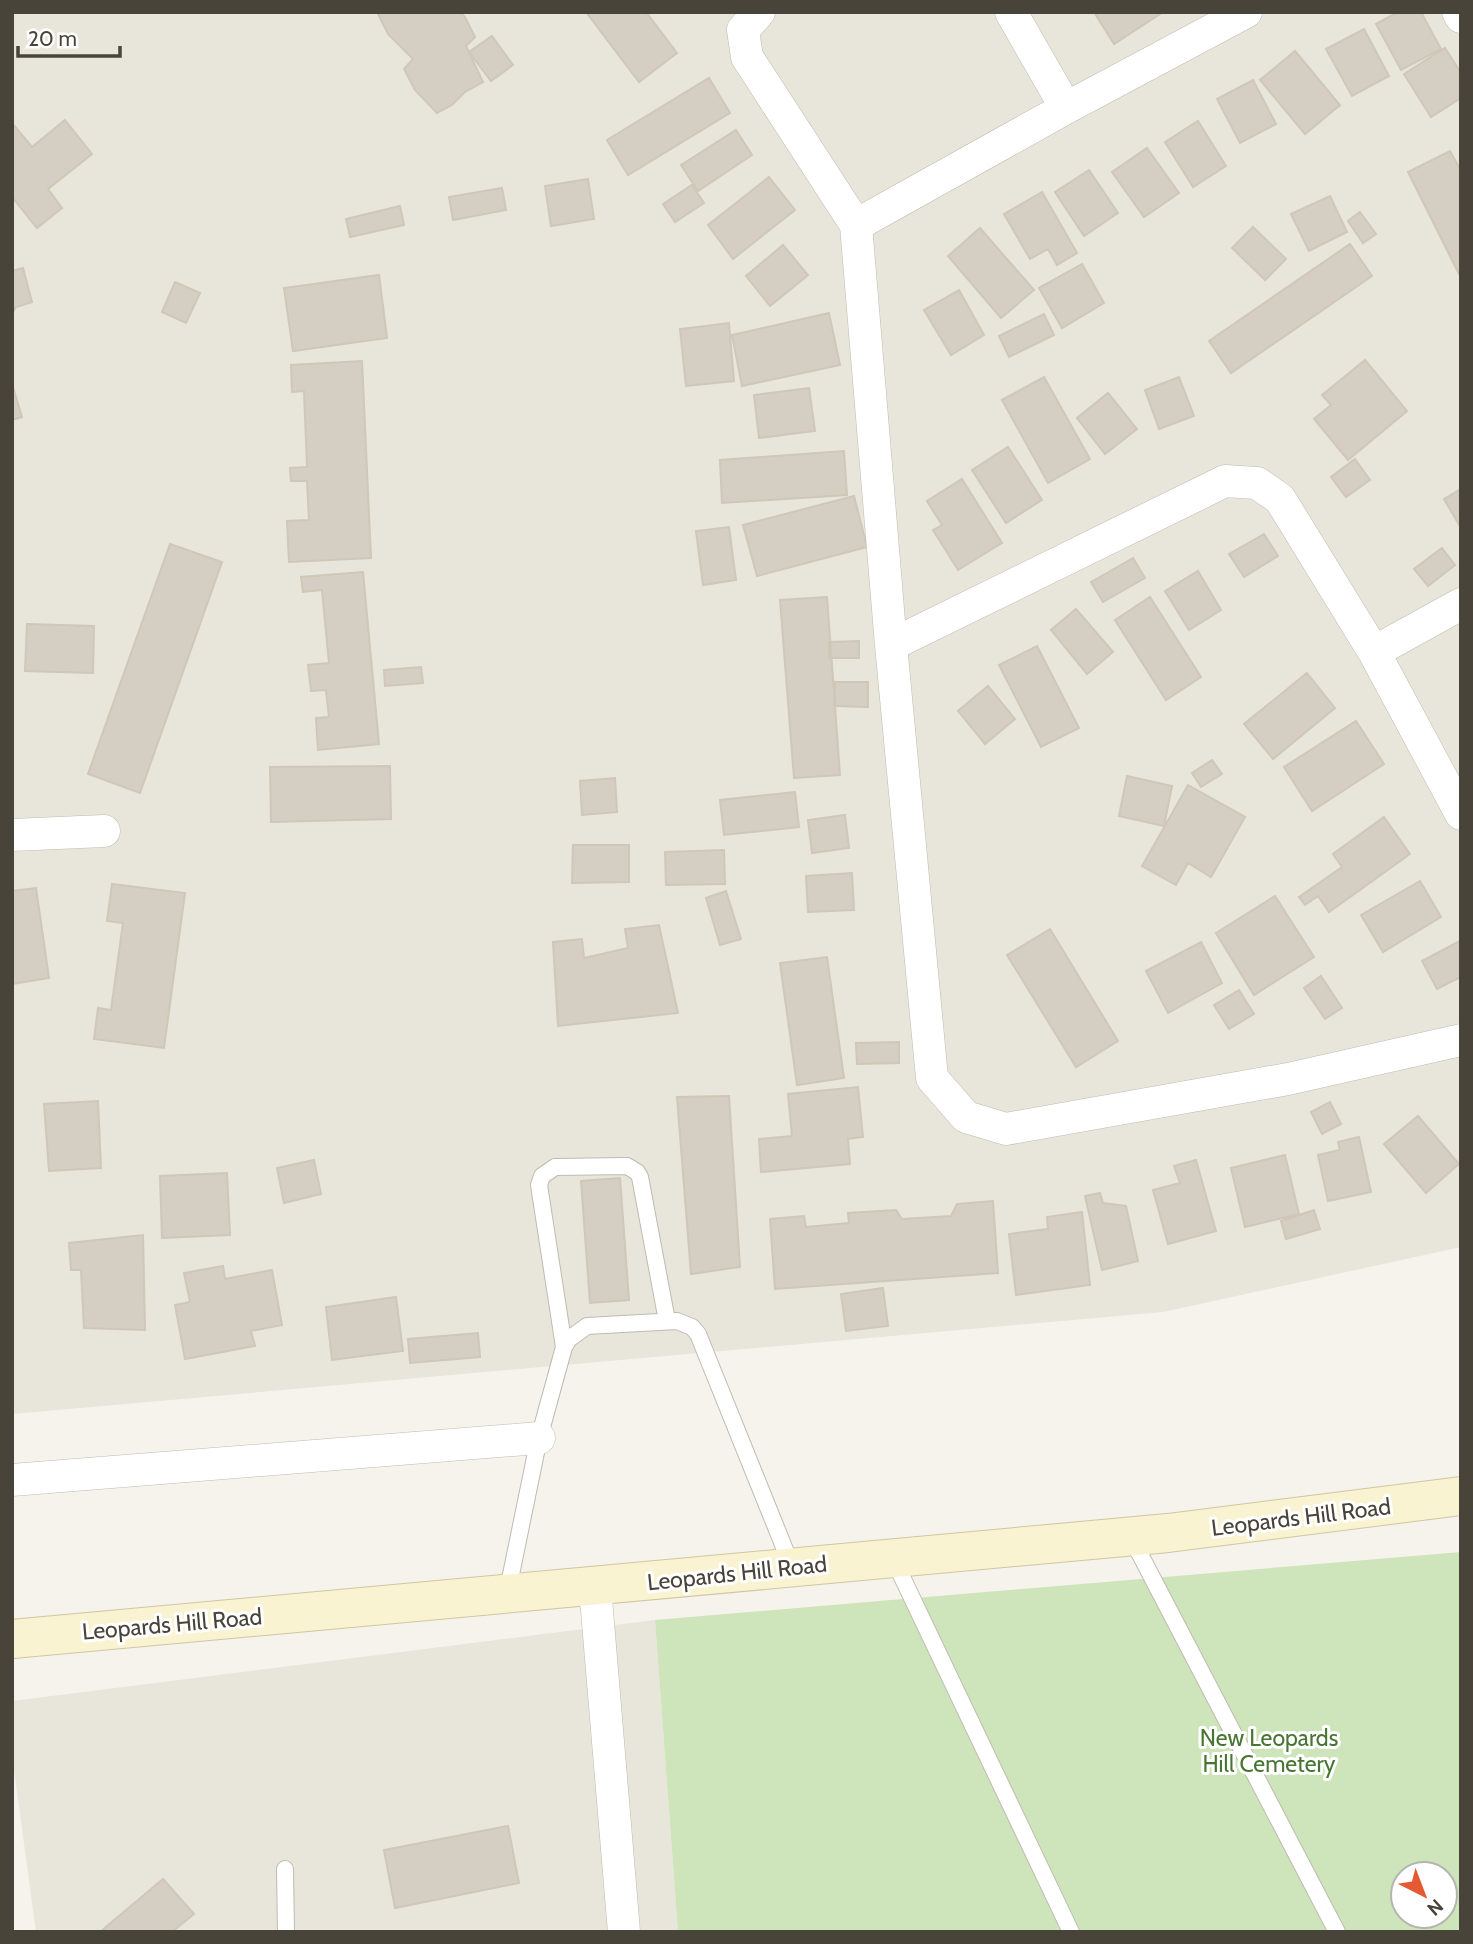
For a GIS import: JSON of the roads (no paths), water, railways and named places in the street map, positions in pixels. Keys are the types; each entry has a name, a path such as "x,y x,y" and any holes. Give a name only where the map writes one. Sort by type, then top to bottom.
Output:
{"main road":[{"name":"Leopards Hill Road","path":"12,1639 1131,1537 1461,1496"}],"street":[{"path":"759,12 743,30 747,57 856,225 891,645 932,1079 966,1117 1006,1129 1288,1079 1461,1040"},
{"path":"1011,12 1066,108"},
{"path":"856,225 1245,12"},
{"path":"1458,12 1461,17"},
{"path":"891,645 1225,481 1256,483 1280,499 1374,652 1461,814"},
{"path":"1374,652 1461,604"},
{"path":"12,835 104,831"},
{"path":"12,1480 539,1438"},
{"path":"595,1587 624,1932"}],"lane":[{"path":"564,1347 539,1185 542,1176 555,1167 622,1166 637,1172 667,1321"},
{"path":"507,1594 539,1438 564,1347 569,1339 587,1326 667,1321 692,1327 698,1334 792,1567"},
{"path":"1131,1537 1337,1932"},
{"path":"893,1558 1071,1932"},
{"path":"285,1869 286,1932"}],"park label":[{"name":"New Leopards Hill Cemetery","path":"1269,1751"}]}
